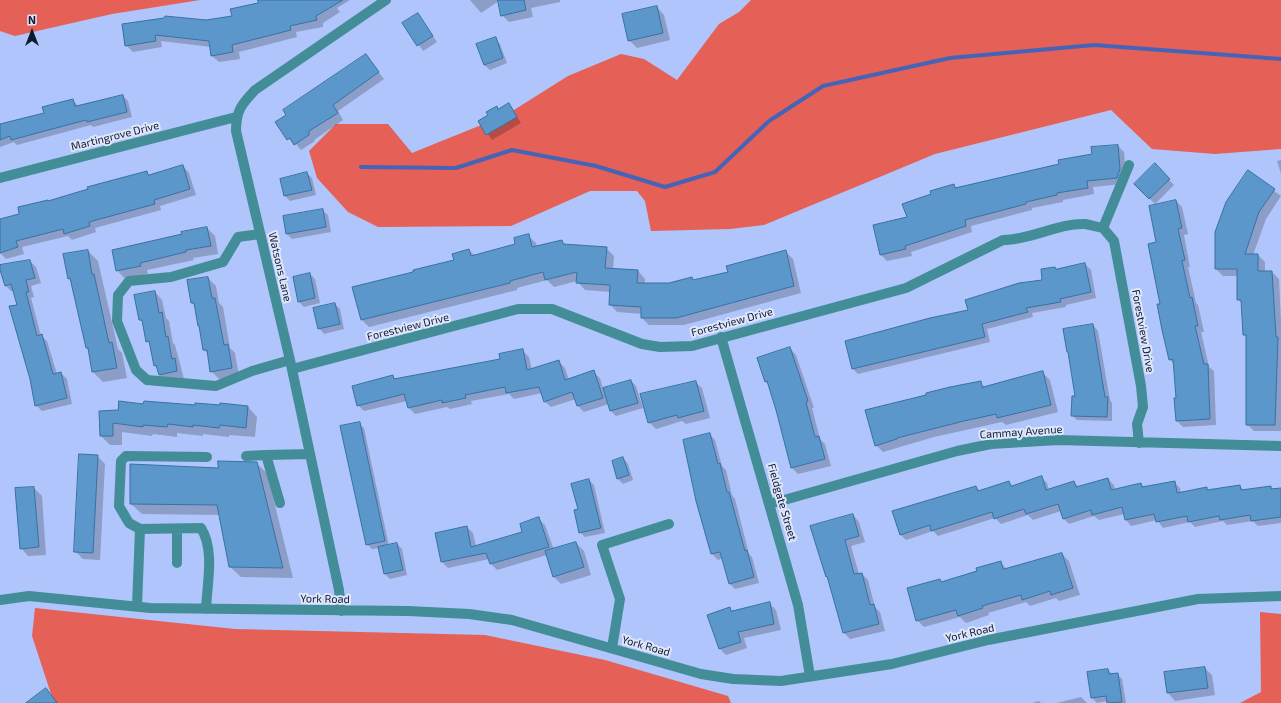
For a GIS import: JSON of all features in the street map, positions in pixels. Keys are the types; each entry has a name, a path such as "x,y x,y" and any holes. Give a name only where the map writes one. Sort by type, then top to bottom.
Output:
{"street":[{"path":"236,117 241,105 255,90 386,0"},
{"name":"Martingrove Drive","path":"0,178 236,117"},
{"name":"Watsons Lane","path":"236,117 236,131 291,364 339,590 341,611"},
{"path":"1103,228 1129,165"},
{"name":"Forestview Drive","path":"260,234 238,237 223,262 171,277 129,281 118,294 117,321 136,370 146,380 216,386 252,371 291,364 518,310 552,310 642,344 660,347 692,346 906,288 1003,240 1018,240 1053,229 1084,224 1103,228 1114,241 1141,386 1142,407 1137,424 1139,443"},
{"name":"Fieldgate Street","path":"721,337 798,605 810,676"},
{"name":"Cammay Avenue","path":"770,504 957,451 991,444 1058,440 1281,446"},
{"path":"246,456 310,454"},
{"path":"266,455 280,503"},
{"path":"206,609 208,557 204,533 201,528 140,529 129,523 120,506 121,461 126,456 207,457"},
{"path":"612,648 620,599 602,545 669,524"},
{"path":"137,606 140,529"},
{"path":"177,529 177,563"},
{"name":"York Road","path":"0,600 29,596 137,606 206,609 408,611 469,614 512,620 701,674 725,678 781,681 892,664 988,640 1198,599 1281,596"}],"shaded area":[{"path":"0,0 200,0 112,14 15,36 0,31"},
{"path":"751,0 1281,0 1281,149 1215,154 1152,149 1111,110 935,154 764,225 730,229 651,231 645,201 637,191 590,191 511,226 378,227 348,212 317,178 309,151 336,124 388,124 412,153 506,115 568,76 621,54 644,59 677,80 719,24 739,12"},
{"path":"35,608 235,629 485,635 605,660 728,696 731,703 54,703 32,636"},
{"path":"1260,612 1281,614 1281,703 1240,703 1261,692"}],"building":[{"path":"258,0 343,0 316,16 317,20 290,26 291,30 232,45 233,52 211,56 209,41 155,35 156,41 125,46 122,24 164,18 165,16 206,20 232,16 230,9 258,3"},
{"path":"498,0 524,0 526,10 501,16"},
{"path":"657,6 663,33 628,41 622,14"},
{"path":"418,13 433,36 417,46 402,23"},
{"path":"496,37 503,58 484,65 476,44"},
{"path":"366,54 379,72 333,105 338,113 309,131 309,135 294,145 290,138 287,140 275,122 286,115 283,110"},
{"path":"123,95 127,112 87,122 86,120 11,140 10,136 0,140 0,124 44,113 42,107 73,99 75,106"},
{"path":"509,103 517,117 486,135 478,121 488,115 486,112 497,106 498,109"},
{"path":"1118,145 1120,169 1117,178 1087,181 1088,188 1057,193 1057,195 1026,202 1026,204 965,220 966,226 905,246 906,249 880,255 873,225 907,217 902,204 931,194 930,191 954,184 955,188 1059,164 1058,160 1092,154 1091,147"},
{"path":"1155,163 1170,179 1149,199 1134,184"},
{"path":"183,165 190,189 154,200 155,204 89,222 90,226 64,234 63,229 16,241 18,247 0,253 0,219 19,214 18,207 48,201 88,189 87,187 147,171 148,175"},
{"path":"1248,170 1275,189 1259,212 1245,254 1258,254 1258,271 1272,271 1276,337 1278,337 1275,425 1246,425 1246,335 1243,335 1241,300 1237,300 1237,269 1215,269 1215,232 1226,202"},
{"path":"307,172 312,190 284,196 280,179"},
{"path":"1176,200 1182,228 1178,229 1185,260 1182,261 1190,298 1192,297 1198,326 1195,326 1204,364 1208,364 1210,419 1176,421 1173,359 1169,360 1157,304 1160,304 1148,244 1156,242 1149,206"},
{"path":"323,209 326,227 286,234 283,216"},
{"path":"207,227 211,246 186,250 186,252 140,263 141,266 116,271 112,250 182,234 181,232"},
{"path":"529,234 532,247 562,240 563,244 607,247 605,268 638,270 637,283 669,283 692,277 693,280 728,272 726,266 786,250 794,286 676,318 641,318 641,307 609,305 610,285 576,283 577,272 545,280 543,272 510,281 510,283 361,320 352,287 454,260 452,254 469,249 471,256 515,244 514,238"},
{"path":"88,250 92,274 94,274 109,343 112,342 117,368 92,372 88,348 86,348 63,254"},
{"path":"30,260 35,278 26,280 29,292 26,292 37,336 42,334 53,374 61,372 67,398 35,406 30,379 9,306 17,305 11,284 5,286 0,270 0,265"},
{"path":"1085,263 1091,292 1060,299 1061,302 1026,308 1028,312 982,324 985,337 852,369 845,341 930,318 968,310 965,300 1019,283 1042,280 1041,269 1055,267 1056,269"},
{"path":"310,273 315,298 298,302 293,277"},
{"path":"208,277 212,298 215,298 224,345 228,344 232,368 210,372 207,350 203,350 194,303 191,303 187,280"},
{"path":"155,291 159,313 162,312 166,337 168,336 172,359 175,358 177,371 159,375 156,365 154,366 149,341 146,342 142,320 139,320 134,295"},
{"path":"335,303 340,324 318,329 313,308"},
{"path":"1093,324 1105,397 1108,397 1107,417 1071,416 1072,396 1075,396 1063,329"},
{"path":"790,347 808,401 806,402 815,437 819,436 825,459 791,468 776,410 767,381 765,382 757,358"},
{"path":"523,349 527,370 559,360 565,380 594,370 603,398 577,406 572,392 544,402 539,387 506,393 505,387 465,395 466,398 442,403 442,400 408,408 404,394 357,406 352,386 393,375 394,379 500,359 499,354"},
{"path":"1043,371 1051,405 997,418 996,414 964,421 897,438 875,446 865,410 926,395 926,393 950,387 981,381 982,387"},
{"path":"631,380 638,403 610,411 603,388"},
{"path":"696,381 704,411 678,418 677,415 648,423 640,394"},
{"path":"119,401 143,404 144,401 195,405 195,403 220,405 220,403 248,406 246,428 220,425 219,428 193,425 193,427 168,424 167,427 143,425 143,427 113,423 113,436 100,436 99,411 118,410"},
{"path":"360,422 385,541 366,545 340,426"},
{"path":"710,433 718,464 720,463 727,492 729,492 745,551 747,550 754,577 729,584 720,552 711,554 696,501 683,440"},
{"path":"79,454 98,455 93,553 74,552"},
{"path":"623,457 629,475 617,479 612,461"},
{"path":"218,461 257,462 283,568 229,567 217,505 130,504 130,464 218,468"},
{"path":"1042,476 1046,490 1074,481 1076,487 1108,478 1111,490 1141,483 1142,487 1175,481 1177,493 1207,487 1207,490 1240,485 1241,490 1271,486 1271,489 1281,488 1281,517 1251,521 1250,515 1220,520 1219,516 1188,522 1187,516 1156,522 1154,514 1125,520 1122,507 1092,515 1091,510 1063,519 1058,504 1026,514 1024,509 994,519 992,512 931,531 930,525 900,535 892,511 976,486 978,491 1009,481 1011,486"},
{"path":"589,479 601,528 579,533 574,510 578,509 571,484"},
{"path":"34,487 39,547 20,549 15,488"},
{"path":"853,514 859,536 845,540 854,574 862,573 870,605 874,604 879,624 843,633 827,576 826,577 810,526"},
{"path":"539,517 549,547 490,564 486,553 441,562 435,533 467,526 471,547 522,532 520,524"},
{"path":"576,542 584,567 553,577 545,551"},
{"path":"397,543 403,570 384,574 378,547"},
{"path":"1062,553 1073,588 1051,595 1050,591 1022,600 1021,595 982,606 983,608 958,616 956,610 916,621 907,588 940,579 941,582 977,571 976,568 1001,561 1003,569"},
{"path":"770,602 774,624 738,632 741,642 719,649 707,615 730,607 731,611"},
{"path":"1205,667 1208,688 1167,693 1164,672"},
{"path":"1108,669 1109,674 1118,673 1122,702 1107,703 1106,696 1091,698 1087,672"},
{"path":"46,688 57,703 26,703"}],"waterway":[{"path":"361,167 456,168 512,150 596,166 665,187 715,172 769,121 823,86 950,58 1094,45 1281,59"}]}
